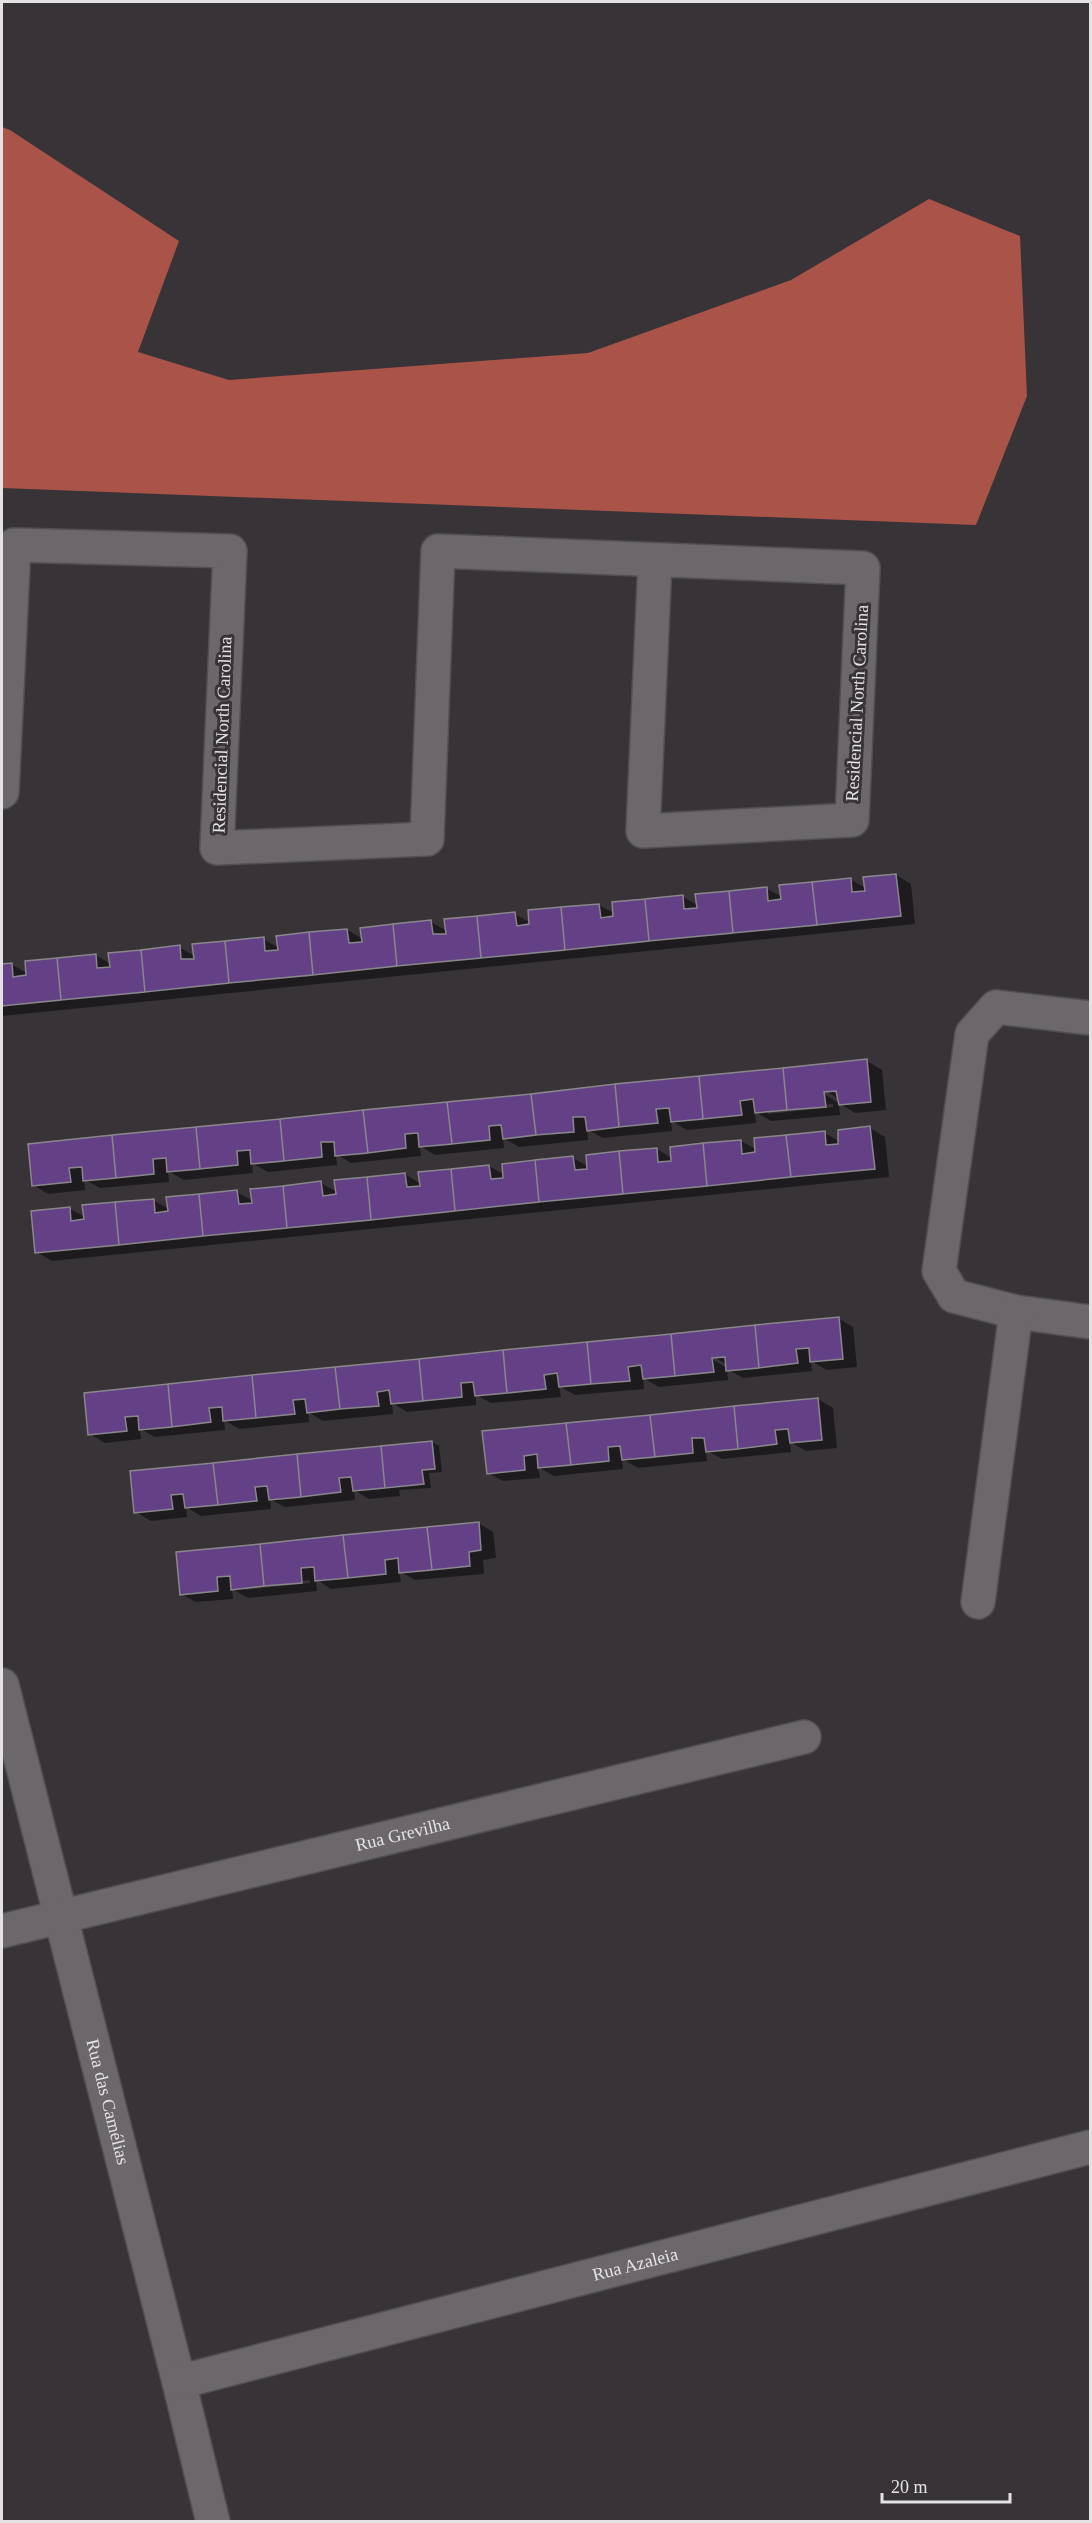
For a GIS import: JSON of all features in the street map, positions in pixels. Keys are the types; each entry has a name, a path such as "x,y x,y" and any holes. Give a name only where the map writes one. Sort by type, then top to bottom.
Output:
{"street":[{"name":"Residencial North Carolina","path":"2,792 14,545 230,551 217,848 426,839 438,551 863,568 852,820 643,831 655,561"},
{"path":"1090,1018 996,1007 972,1034 939,1271 954,1296 1016,1312 1090,1322"},
{"path":"978,1602 1016,1312"},
{"name":"Rua das Camélias","path":"2,1685 213,2522"},
{"name":"Rua Grevilha","path":"2,1931 804,1737"},
{"name":"Rua Azaleia","path":"179,2382 1090,2147"}],"shaded area":[{"path":"2,127 10,130 179,241 138,352 229,380 588,353 791,280 929,199 1020,236 1027,396 976,525 2,488"}],"building":[{"path":"896,874 901,916 817,925 812,882 851,878 852,892 865,891 863,877"},
{"path":"812,882 817,925 733,933 729,891 767,887 768,901 781,899 779,885"},
{"path":"729,891 733,933 649,941 645,899 683,895 684,909 697,908 695,894"},
{"path":"645,899 649,941 565,950 561,907 599,904 601,918 613,916 612,902"},
{"path":"561,907 565,950 481,958 477,916 515,912 517,926 529,924 528,910"},
{"path":"477,916 481,958 397,966 393,924 431,920 433,934 446,934 444,919"},
{"path":"393,924 397,966 313,975 309,932 347,929 349,943 362,942 360,928"},
{"path":"309,932 313,975 229,983 225,941 264,937 265,951 278,950 276,936"},
{"path":"225,941 229,983 145,992 141,950 180,945 181,959 194,959 192,944"},
{"path":"141,950 145,992 61,1000 57,958 96,954 97,968 110,967 108,953"},
{"path":"57,958 61,1000 2,1006 2,964 12,963 13,977 26,975 25,961"},
{"path":"867,1059 871,1102 839,1105 836,1091 824,1092 826,1107 787,1110 783,1068"},
{"path":"783,1068 787,1110 755,1113 753,1099 740,1101 742,1115 703,1119 699,1076"},
{"path":"699,1076 703,1119 671,1122 669,1108 656,1109 658,1123 619,1127 615,1084"},
{"path":"615,1084 619,1127 587,1131 585,1117 573,1117 574,1132 536,1135 531,1094"},
{"path":"531,1094 536,1135 503,1139 501,1125 489,1126 490,1140 452,1144 447,1102"},
{"path":"447,1102 452,1144 419,1147 418,1133 405,1134 406,1148 368,1153 363,1110"},
{"path":"363,1110 368,1153 335,1156 334,1142 321,1142 322,1157 284,1161 280,1119"},
{"path":"280,1119 284,1161 251,1164 250,1150 237,1151 238,1165 200,1169 196,1127"},
{"path":"870,1126 875,1169 791,1177 786,1135 825,1131 826,1145 838,1144 838,1130"},
{"path":"196,1127 200,1169 167,1172 166,1158 153,1159 154,1174 116,1178 112,1135"},
{"path":"112,1135 116,1178 83,1181 82,1167 69,1168 71,1182 32,1186 28,1144"},
{"path":"786,1135 791,1177 707,1186 703,1143 741,1140 742,1154 755,1152 754,1138"},
{"path":"703,1143 707,1186 623,1194 619,1151 657,1148 658,1162 671,1161 670,1147"},
{"path":"619,1151 623,1194 539,1202 535,1160 573,1156 575,1170 587,1169 586,1155"},
{"path":"535,1160 539,1202 455,1211 451,1169 489,1165 491,1179 503,1178 502,1164"},
{"path":"451,1169 455,1211 371,1220 367,1177 405,1173 407,1187 420,1186 418,1172"},
{"path":"367,1177 371,1220 287,1228 283,1186 321,1181 323,1196 336,1194 334,1180"},
{"path":"283,1186 287,1228 203,1236 199,1194 237,1190 239,1204 252,1203 250,1189"},
{"path":"199,1194 203,1236 119,1245 115,1202 154,1199 155,1213 168,1211 166,1197"},
{"path":"115,1202 119,1245 35,1253 31,1211 70,1207 71,1221 84,1219 82,1205"},
{"path":"839,1317 843,1359 810,1362 809,1348 796,1349 798,1363 759,1368 755,1325"},
{"path":"755,1325 759,1368 726,1371 725,1357 712,1358 714,1372 675,1376 671,1334"},
{"path":"671,1334 675,1376 643,1379 641,1365 628,1367 630,1381 591,1384 587,1342"},
{"path":"587,1342 591,1384 559,1387 557,1373 544,1375 546,1389 507,1393 503,1350"},
{"path":"503,1350 507,1393 475,1396 473,1382 461,1383 462,1397 423,1401 419,1359"},
{"path":"419,1359 423,1401 391,1404 389,1390 377,1392 379,1406 340,1409 335,1367"},
{"path":"335,1367 340,1409 307,1413 305,1399 293,1400 295,1414 256,1418 252,1375"},
{"path":"252,1375 256,1418 223,1421 222,1407 209,1408 211,1422 172,1427 168,1384"},
{"path":"168,1384 172,1427 139,1430 138,1416 125,1417 127,1431 88,1435 84,1393"},
{"path":"818,1398 822,1440 790,1443 788,1429 775,1430 777,1444 738,1449 734,1406"},
{"path":"734,1406 738,1449 706,1452 704,1438 692,1438 693,1453 655,1457 650,1415"},
{"path":"650,1415 655,1457 622,1460 620,1446 608,1447 609,1461 571,1465 566,1423"},
{"path":"566,1423 571,1465 538,1468 537,1454 524,1456 525,1470 487,1474 482,1431"},
{"path":"432,1441 435,1469 422,1470 424,1484 385,1488 381,1446"},
{"path":"381,1446 385,1488 353,1491 351,1477 339,1478 341,1492 301,1497 297,1454"},
{"path":"297,1454 301,1497 269,1500 267,1486 255,1487 257,1501 218,1505 213,1463"},
{"path":"213,1463 218,1505 185,1508 183,1494 171,1495 173,1509 134,1513 130,1471"},
{"path":"479,1522 481,1550 469,1552 470,1566 432,1570 427,1527"},
{"path":"427,1527 432,1570 399,1573 398,1558 385,1560 386,1574 348,1578 343,1535"},
{"path":"343,1535 348,1578 315,1581 314,1567 301,1568 302,1583 264,1586 260,1544"},
{"path":"260,1544 264,1586 231,1590 230,1576 217,1577 218,1591 180,1595 176,1552"}]}
